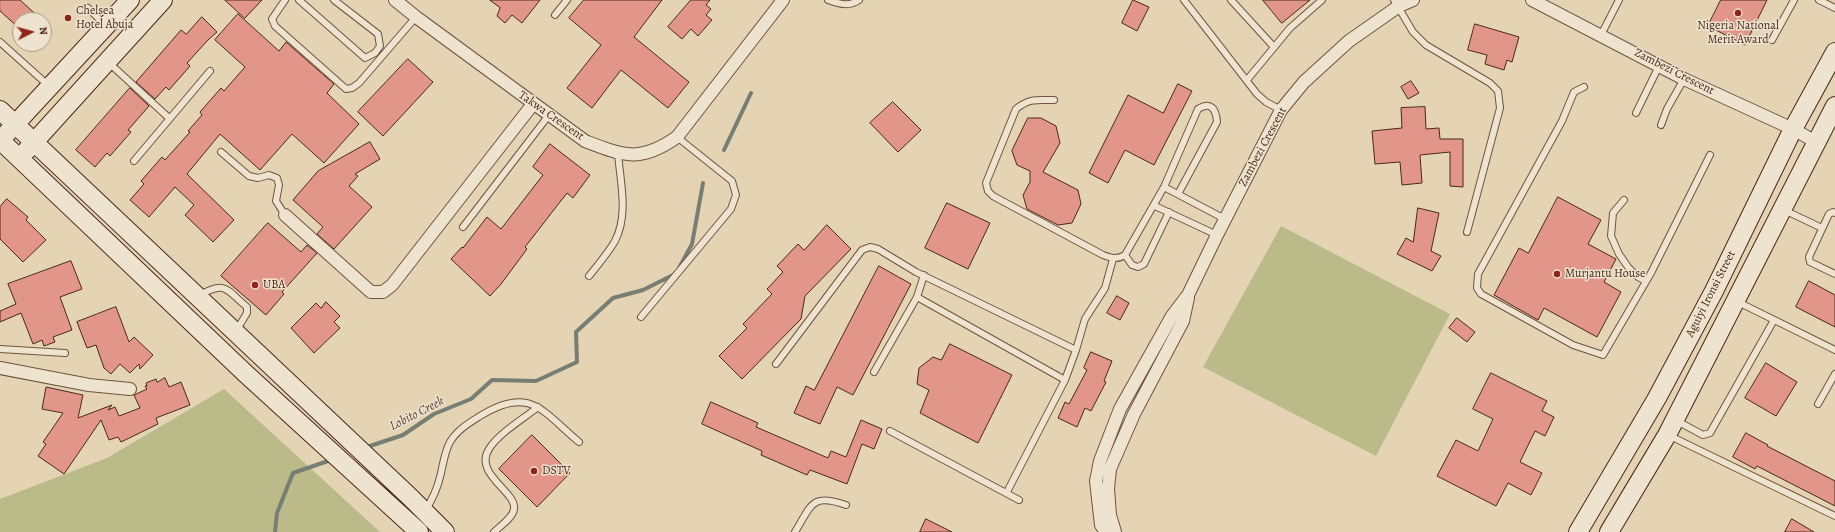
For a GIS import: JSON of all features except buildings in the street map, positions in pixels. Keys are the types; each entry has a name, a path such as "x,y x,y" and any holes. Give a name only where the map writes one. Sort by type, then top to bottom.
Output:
{"main road":[{"path":"130,0 0,140 18,159 246,374 419,532"},
{"path":"18,159 163,0"},
{"name":"Aguiyi Ironsi Street","path":"1578,532 1657,398 1714,291 1792,129 1835,52"},
{"name":"Aguiyi Ironsi Street","path":"1609,532 1670,427 1835,106"},
{"path":"0,110 411,498 445,532"}],"street":[{"name":"Takwa Crescent","path":"395,0 416,18 585,141 618,153 638,154 661,148 677,137 777,2"},
{"name":"Zambezi Crescent","path":"1106,532 1101,525 1096,481 1100,461 1120,409 1172,316 1188,295 1281,110 1304,82 1326,60 1396,3 1413,0"},
{"name":"Zambezi Crescent","path":"1532,0 1601,34 1684,79 1792,129 1816,142"},
{"path":"285,215 371,292 383,292 392,285 533,104"},
{"name":"Zambezi Crescent","path":"1115,532 1110,515 1108,488 1110,469 1134,414 1183,321 1188,295"},
{"path":"0,368 89,385 130,389"}],"lane":[{"path":"286,0 272,18 275,26 346,89 352,88 359,83 416,18"},
{"path":"299,0 365,58 375,53 380,46 378,34 334,0"},
{"path":"555,15 567,0"},
{"path":"828,0 843,5 856,3 859,0"},
{"path":"1184,0 1266,102 1281,110"},
{"path":"1232,0 1274,47"},
{"path":"1247,80 1290,28 1322,0"},
{"path":"1601,34 1619,0"},
{"path":"1772,40 1794,0"},
{"path":"1819,0 1835,8"},
{"path":"1396,3 1413,32 1426,45 1490,83 1498,91 1500,108 1467,232"},
{"path":"88,8 107,26"},
{"path":"0,42 50,87"},
{"path":"107,61 169,118"},
{"path":"1636,114 1659,66"},
{"path":"134,161 210,71"},
{"path":"1661,125 1667,109 1684,79"},
{"path":"1584,87 1574,92 1562,121 1478,274 1476,288 1481,294 1526,320 1573,345 1603,355 1646,281 1710,155"},
{"path":"1054,100 1036,100 1025,102 1016,109 986,183 988,191 993,196 1103,255 1113,259 1125,255 1155,206 1198,109 1203,106 1210,106 1214,108 1217,114 1217,122 1178,194"},
{"path":"463,227 549,115"},
{"path":"641,316 731,209 736,195 732,181 677,137"},
{"path":"221,152 249,176 258,178 269,175 277,178 279,185 276,201 285,215"},
{"path":"589,276 614,241 621,224 623,205 618,153"},
{"path":"1164,187 1225,219"},
{"path":"1624,200 1613,214 1611,236 1619,254 1628,267 1638,277 1646,281"},
{"path":"1155,206 1217,235"},
{"path":"1783,209 1822,228"},
{"path":"1125,255 1132,265 1138,267 1144,264 1169,212"},
{"path":"1835,213 1833,212 1829,214 1809,257 1810,261 1835,274"},
{"path":"776,364 862,250 870,247 878,249 906,266 1076,350"},
{"path":"1007,492 1065,380 1085,319 1105,288 1113,259"},
{"path":"874,372 917,296 924,275"},
{"path":"197,297 211,289 222,287 246,307 247,312 235,332"},
{"path":"917,296 1065,380"},
{"path":"1735,301 1835,350"},
{"path":"1670,427 1703,435 1710,433 1774,320"},
{"path":"0,349 65,353"},
{"path":"1818,404 1835,374"},
{"path":"424,512 435,494 445,455 450,442 459,431 491,409 509,402 524,401 538,407 579,442"},
{"path":"494,532 512,514 514,509 513,502 492,478 486,463 488,450 497,439 538,407"},
{"path":"1670,427 1835,516"},
{"path":"890,431 1007,492 1019,500"},
{"path":"795,532 813,504 821,499 830,499 846,505"}],"green space":[{"path":"1281,226 1450,314 1376,456 1203,367"},
{"path":"224,389 380,532 0,532 0,499 107,458"}],"waterway":[{"name":"Lobito Creek","path":"724,150 751,93"},
{"name":"Lobito Creek","path":"679,268 692,244 703,183"},
{"name":"Lobito Creek","path":"364,448 403,435 434,414 471,399 492,380 536,381 577,362 576,332 613,298 643,290 675,274"},
{"name":"Lobito Creek","path":"275,532 277,513 293,473 331,460"}],"place":[{"name":"Nigeria National Merit Award","path":"1738,13"},
{"name":"Chelsea Hotel Abuja","path":"68,18"},
{"name":"Murjantu House","path":"1557,274"},
{"name":"UBA","path":"255,285"},
{"name":"DSTV","path":"534,471"}]}
